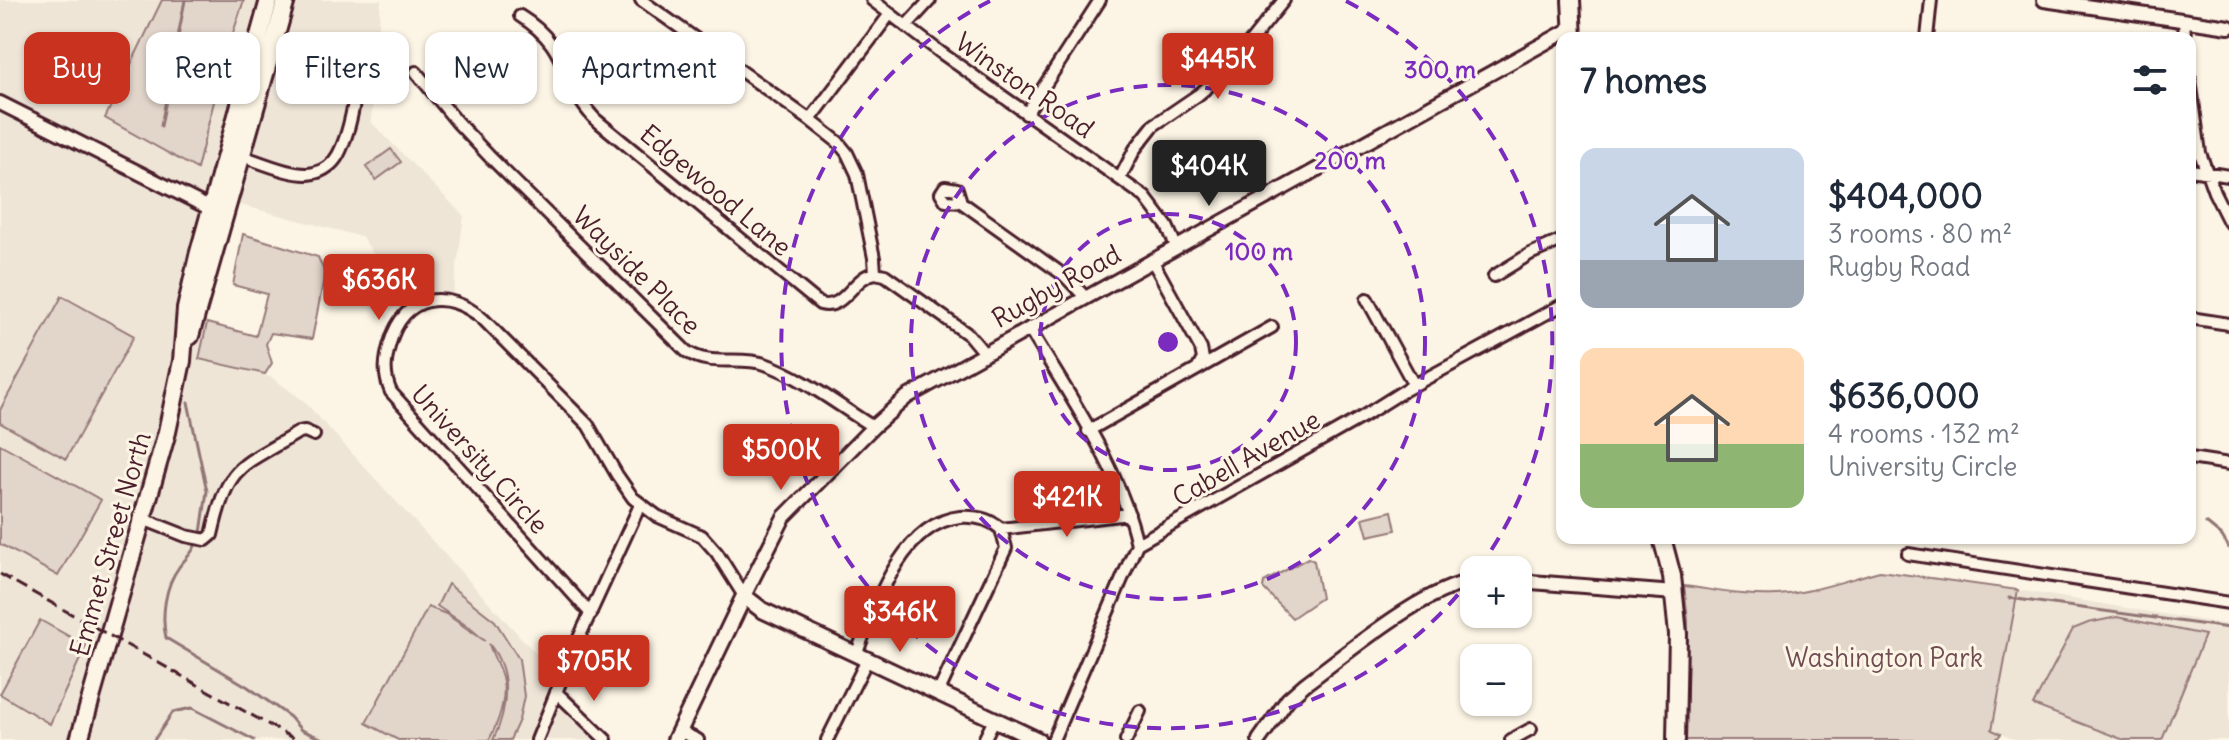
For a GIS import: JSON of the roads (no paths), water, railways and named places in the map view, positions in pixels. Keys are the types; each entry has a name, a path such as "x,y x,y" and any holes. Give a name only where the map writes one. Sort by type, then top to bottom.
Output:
{"main road":[{"name":"Emmet Street North","path":"79,740 167,432 269,0"},
{"name":"Emmet Street North","path":"218,213 242,156 286,0"},
{"name":"Rugby Road","path":"1571,0 1572,32"},
{"path":"1663,544 1675,593 1678,634 1676,740"},
{"name":"Rugby Road","path":"677,736 744,596"},
{"path":"744,596 762,610 1038,740"}],"street":[{"path":"641,0 838,142 853,163 875,273 885,275 969,335 984,353"},
{"name":"Winston Road","path":"872,0 1145,197 1176,246"},
{"path":"906,26 930,0"},
{"path":"1026,114 1100,0"},
{"path":"1928,32 1931,0"},
{"path":"2044,0 2093,4 2229,27"},
{"path":"1120,178 1135,149 1154,125 1227,71 1282,1"},
{"path":"810,120 890,14"},
{"name":"Edgewood Lane","path":"520,16 542,31 557,48 579,99 595,119 820,304 831,306 837,303 865,275 875,273"},
{"path":"2184,20 2185,32"},
{"name":"Rugby Road","path":"744,596 784,517 907,397 1176,246 1556,42"},
{"name":"Wayside Place","path":"416,72 489,156 686,351 701,360 739,360 764,364 802,383 873,427"},
{"path":"0,103 218,213"},
{"path":"242,156 301,174 316,173 331,164 340,152 352,104"},
{"path":"2196,133 2206,173 2229,222"},
{"path":"2196,171 2229,176"},
{"path":"961,202 1065,276 1085,297"},
{"path":"1494,276 1556,243"},
{"path":"1152,260 1201,349 1203,359 1197,369"},
{"path":"1367,299 1414,385"},
{"name":"University Circle","path":"591,614 391,392 385,366 392,336 401,317 415,305 433,300 458,303 478,315 588,425 624,487 640,505 702,536 717,553 744,596"},
{"name":"Cabell Avenue","path":"1137,544 1414,385 1556,308"},
{"path":"2196,319 2229,324"},
{"path":"1088,431 1272,327"},
{"path":"1029,328 1088,431 1129,514 1137,544 1053,740"},
{"path":"143,519 186,536 206,540 212,535 228,484 240,467 299,432 314,435"},
{"path":"2196,459 2229,464"},
{"path":"537,740 640,505"},
{"path":"827,740 862,658 889,577 922,536 937,525 966,517 987,521 1001,529 1129,514"},
{"path":"938,693 1005,552 1006,541 1001,529"},
{"path":"1908,554 2229,603"},
{"path":"1532,582 1675,593"},
{"path":"1259,740 1274,716 1305,684 1421,602 1460,584"},
{"path":"556,692 606,740"},
{"path":"1126,740 1140,711"},
{"path":"984,740 994,720"},
{"path":"1511,740 1531,729"},
{"path":"677,736 698,740"}],"waterway":[{"path":"161,126 185,0"},
{"path":"188,402 207,491 201,533"},
{"path":"2206,523 2222,536 2229,548"},
{"path":"195,546 174,575 167,592 164,611 166,638 248,687 290,717 301,730 325,740"},
{"path":"2009,598 2229,628"},
{"path":"154,740 173,712 192,708 254,740"}],"railway":[{"path":"0,574 296,740"}],"park label":[{"name":"Washington Park","path":"1884,657"}]}
